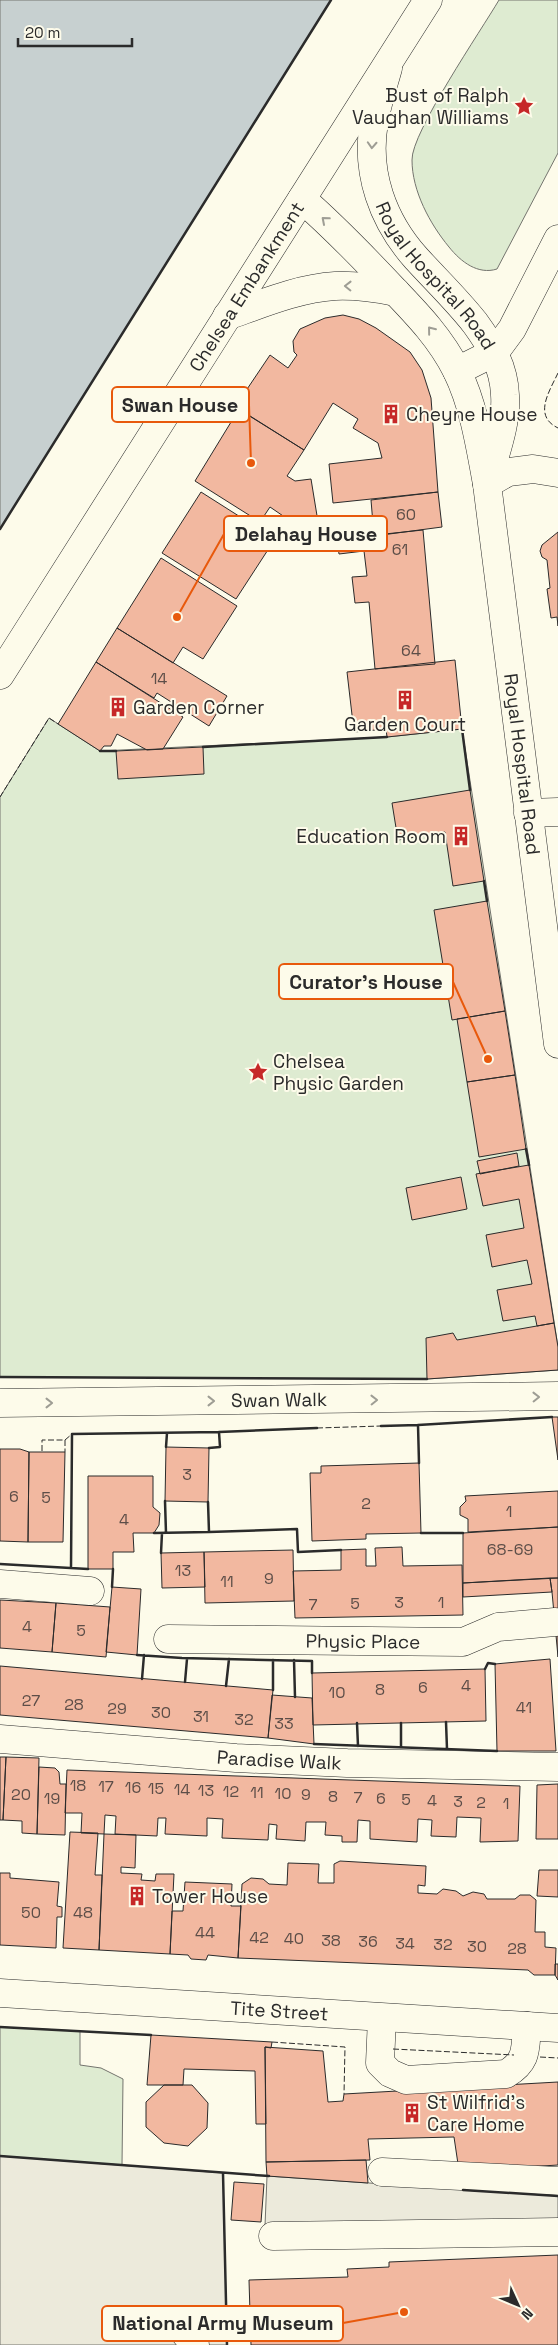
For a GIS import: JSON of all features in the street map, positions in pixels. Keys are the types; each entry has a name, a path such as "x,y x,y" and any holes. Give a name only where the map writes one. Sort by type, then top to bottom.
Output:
{"main road":[{"name":"Chelsea Embankment","path":"0,675 428,0"},
{"name":"Royal Hospital Road","path":"389,64 374,124 374,179 382,206 415,257 469,316 495,352 505,395 499,438 487,484"},
{"name":"Royal Hospital Road","path":"302,200 346,238 418,314 440,341 457,371 477,427 487,484 528,813 552,966 558,1044"},
{"path":"457,371 495,352 512,329 558,239"},
{"path":"227,316 271,301 334,286 353,286 396,292"},
{"path":"487,484 508,472 532,469 558,472"},
{"path":"528,813 558,812"},
{"name":"Swan Walk","path":"0,1403 558,1396"},
{"path":"0,1584 90,1591"},
{"name":"Physic Place","path":"168,1639 462,1642 498,1627 554,1622"},
{"name":"Paradise Walk","path":"0,1739 245,1759 347,1764 558,1767"},
{"name":"Tite Street","path":"0,1994 558,2028"},
{"path":"382,2018 380,2063 390,2073 406,2080 506,2074 519,2066 524,2058 527,2026"},
{"path":"382,2172 558,2181"},
{"path":"273,2236 558,2232"},
{"path":"174,2320 195,2345"}],"green space":[{"path":"499,0 558,0 558,153 497,269 483,270 470,266 459,258 435,228 419,195 415,183 412,160 415,147 435,105"},
{"name":"Chelsea Physic Garden","path":"49,718 100,751 387,737 462,729 558,1347 558,1370 427,1379 0,1377 0,797"},
{"path":"0,2027 80,2031 80,2065 101,2068 123,2079 122,2165 0,2156"}],"shaded area":[{"path":"0,0 331,0 0,529"},
{"path":"0,2156 223,2173 227,2345 0,2345"},
{"path":"267,2176 558,2196 558,2227 265,2226"}],"building":[{"name":"Cheyne House","path":"343,315 359,319 376,328 410,352 422,370 431,398 438,492 333,503 329,464 382,458 378,443 353,428 358,419 333,403 304,450 235,407 270,355 288,368 297,355 294,352 293,341 300,329 325,318"},
{"path":"239,409 304,450 287,476 295,481 311,479 320,534 293,539 289,520 270,507 260,522 195,481"},
{"path":"201,492 275,539 236,599 162,553"},
{"path":"438,492 442,527 374,536 371,500"},
{"path":"423,530 435,664 375,669 369,602 355,603 352,577 367,576 364,551 339,554 337,539"},
{"path":"558,532 558,626 557,617 551,618 547,589 550,588 547,560 542,557 540,551 542,545"},
{"path":"161,558 237,606 203,659 183,647 173,663 117,628"},
{"path":"117,628 227,696 209,726 157,693 154,698 96,662"},
{"name":"Garden Court","path":"455,660 462,729 387,737 386,729 354,732 347,672"},
{"name":"Garden Corner","path":"96,662 183,717 163,749 147,750 117,734 111,746 104,746 100,751 58,724"},
{"path":"203,747 204,774 118,779 116,751"},
{"name":"Education Room","path":"470,790 484,881 453,886 445,832 398,840 392,803"},
{"path":"487,901 505,1011 452,1020 434,910"},
{"path":"505,1011 515,1075 467,1082 457,1019"},
{"path":"515,1075 526,1149 479,1157 467,1082"},
{"path":"517,1153 519,1166 480,1174 477,1161"},
{"path":"529,1165 554,1323 537,1326 535,1316 503,1321 497,1290 532,1284 527,1260 492,1267 486,1235 524,1228 519,1199 483,1206 476,1174"},
{"path":"461,1177 467,1209 412,1220 406,1188"},
{"path":"554,1323 558,1347 558,1370 427,1379 426,1338 453,1333 457,1340"},
{"path":"552,1417 558,1417 558,1460"},
{"path":"166,1447 209,1448 208,1502 165,1501"},
{"path":"0,1449 20,1449 29,1452 28,1542 0,1541"},
{"path":"29,1452 65,1452 63,1542 28,1542"},
{"path":"419,1463 421,1533 366,1534 366,1539 312,1541 310,1473 321,1473 321,1466"},
{"path":"88,1476 153,1476 153,1507 160,1513 159,1525 154,1533 133,1533 134,1552 113,1552 113,1569 88,1569"},
{"path":"558,1491 558,1527 468,1532 468,1519 460,1515 460,1507 466,1501 465,1496"},
{"path":"558,1527 558,1578 463,1583 463,1533"},
{"path":"402,1547 403,1566 462,1565 463,1615 295,1618 293,1571 341,1570 341,1550 366,1549 366,1566 376,1566 375,1548"},
{"path":"293,1550 294,1601 205,1603 204,1552"},
{"path":"204,1552 205,1587 162,1588 161,1553"},
{"path":"550,1578 558,1578 558,1657 552,1592"},
{"path":"550,1578 552,1592 463,1597 463,1583"},
{"path":"112,1587 141,1589 137,1655 106,1652"},
{"path":"0,1600 56,1603 52,1652 0,1648"},
{"path":"56,1603 110,1607 106,1657 52,1652"},
{"path":"550,1659 556,1751 497,1751 495,1664"},
{"path":"0,1666 273,1690 268,1738 0,1715"},
{"path":"485,1669 486,1721 313,1725 312,1673"},
{"path":"272,1695 312,1698 314,1744 268,1738"},
{"path":"0,1757 6,1757 3,1820 0,1820"},
{"path":"6,1757 39,1758 37,1834 22,1833 22,1821 3,1820"},
{"path":"39,1767 55,1768 59,1772 60,1784 66,1784 65,1835 37,1834"},
{"path":"67,1770 520,1786 518,1841 480,1842 481,1818 457,1817 456,1837 431,1836 432,1820 418,1819 417,1842 370,1839 370,1821 358,1820 357,1842 342,1842 342,1836 325,1835 326,1822 306,1822 305,1841 276,1839 277,1825 269,1824 268,1840 222,1838 223,1819 207,1818 207,1836 165,1834 166,1818 158,1818 157,1836 115,1834 116,1816 105,1815 104,1834 81,1833 82,1813 65,1813"},
{"path":"558,1784 558,1839 536,1839 537,1785"},
{"path":"70,1832 98,1833 95,1875 102,1875 99,1950 63,1948"},
{"name":"Tower House","path":"104,1834 136,1835 135,1868 121,1867 121,1873 142,1874 141,1880 155,1881 156,1874 174,1874 170,1954 99,1950"},
{"path":"340,1861 426,1866 425,1886 418,1885 418,1893 437,1894 443,1889 456,1891 463,1896 473,1892 484,1894 487,1899 515,1899 520,1895 530,1895 536,1900 535,1932 545,1932 545,1947 556,1948 555,1975 534,1975 528,1970 238,1958 242,1884 251,1878 263,1879 269,1884 287,1885 288,1863 319,1864 318,1883 334,1883 334,1864"},
{"path":"539,1870 558,1870 558,1897 537,1896"},
{"path":"0,1873 10,1873 10,1878 59,1882 57,1906 62,1907 62,1917 57,1917 56,1948 0,1945"},
{"path":"185,1882 232,1884 231,1906 241,1906 238,1958 208,1955 206,1960 191,1959 188,1955 170,1954 172,1911 183,1911"},
{"path":"555,1964 558,1964 558,1980 555,1975"},
{"path":"151,2035 272,2042 271,2048 265,2047 266,2124 256,2124 255,2071 184,2069 183,2085 147,2085"},
{"name":"St Wilfrid’s Care Home","path":"265,2047 323,2051 328,2102 343,2101 344,2094 558,2082 558,2165 478,2170 458,2164 454,2137 368,2139 370,2160 266,2162"},
{"path":"164,2085 192,2085 208,2103 207,2128 188,2146 164,2143 146,2127 146,2102"},
{"path":"366,2160 368,2183 267,2176 266,2162"},
{"path":"234,2182 264,2184 261,2222 231,2220"},
{"path":"558,2255 558,2345 251,2345 249,2280 348,2277 347,2269 389,2267 389,2262"}],"fence":[{"path":"558,373 545,403 546,417 550,423 558,428"},
{"path":"0,797 49,718 58,724"},
{"path":"317,1428 381,1426"},
{"path":"42,1451 42,1440 65,1440 72,1434"},
{"path":"65,1440 65,1452"},
{"path":"272,2042 345,2047 344,2094"},
{"path":"393,2049 514,2055"},
{"path":"540,2057 558,2058"}],"wall":[{"path":"0,529 331,0"},
{"path":"462,729 470,790"},
{"path":"203,747 387,737"},
{"path":"100,751 116,751"},
{"path":"484,881 487,901"},
{"path":"526,1149 529,1165"},
{"path":"0,1377 427,1379"},
{"path":"419,1463 418,1425 552,1417"},
{"path":"381,1426 418,1425"},
{"path":"209,1448 220,1447 219,1432 317,1428"},
{"path":"71,1568 72,1434 219,1432"},
{"path":"166,1447 167,1433"},
{"path":"165,1501 166,1533"},
{"path":"208,1502 209,1532 297,1529 298,1552 341,1550"},
{"path":"154,1533 209,1532"},
{"path":"161,1553 162,1533"},
{"path":"421,1533 463,1533"},
{"path":"0,1564 88,1569"},
{"path":"112,1587 113,1569"},
{"path":"137,1655 312,1661 312,1673"},
{"path":"142,1679 144,1655"},
{"path":"185,1682 187,1659"},
{"path":"226,1686 229,1659"},
{"path":"273,1660 273,1690"},
{"path":"294,1660 295,1697"},
{"path":"485,1669 488,1663 495,1664"},
{"path":"446,1722 447,1749"},
{"path":"357,1723 358,1746"},
{"path":"401,1723 401,1747"},
{"path":"314,1744 497,1751"},
{"path":"0,2027 151,2035"},
{"path":"0,2156 269,2176"},
{"path":"223,2173 227,2345"},
{"path":"463,2190 558,2196"}],"place":[{"name":"Bust of Ralph Vaughan Williams","path":"524,106"},
{"name":"Cheyne House","path":"391,414"},
{"name":"Swan House","path":"251,463"},
{"name":"Delahay House","path":"177,617"},
{"name":"Garden Court","path":"405,700"},
{"name":"Garden Corner","path":"118,707"},
{"name":"Education Room","path":"461,836"},
{"name":"Curator's House","path":"488,1059"},
{"name":"Chelsea Physic Garden","path":"258,1072"},
{"name":"Tower House","path":"137,1896"},
{"name":"St Wilfrid’s Care Home","path":"412,2113"},
{"name":"National Army Museum","path":"404,2312"}]}
